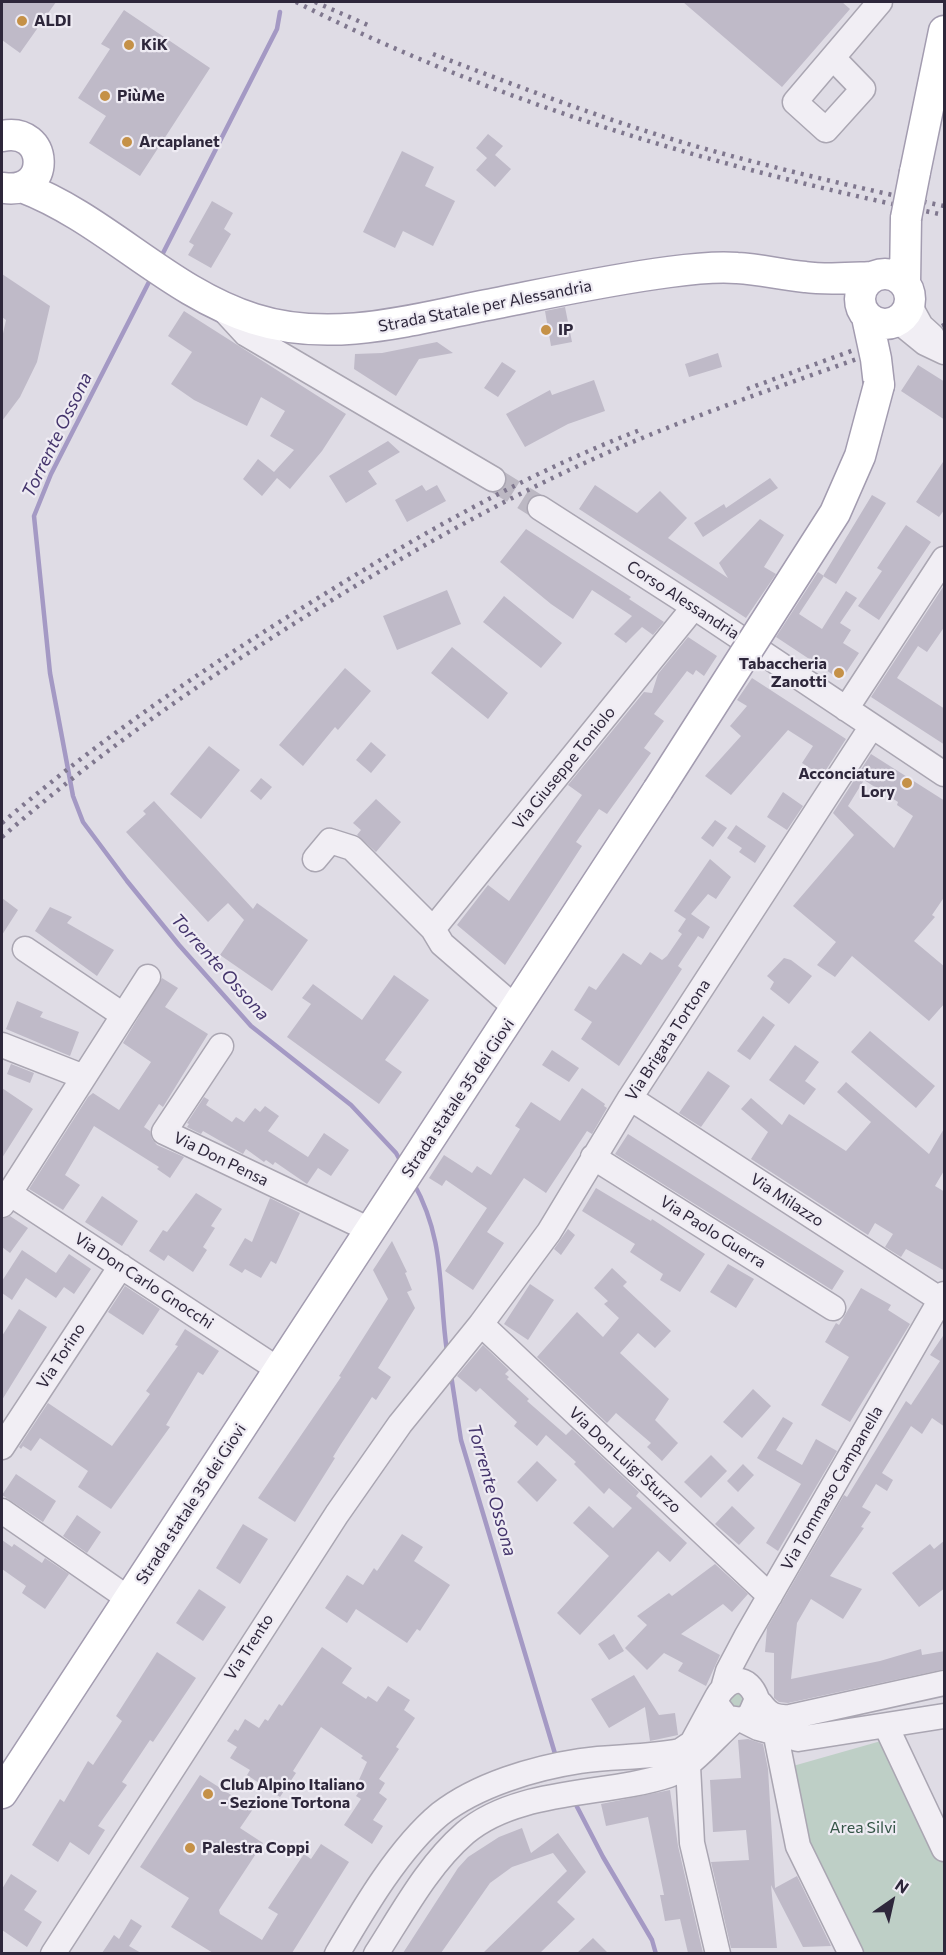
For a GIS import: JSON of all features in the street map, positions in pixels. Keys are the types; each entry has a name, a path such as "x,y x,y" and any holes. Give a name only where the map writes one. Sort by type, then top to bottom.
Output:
{"main road":[{"path":"873,278 889,274 902,308 882,324 864,311 862,289 873,278 906,221 915,172 936,112 945,31"},
{"name":"Strada Statale per Alessandria","path":"2,136 18,135 26,138 37,151 15,185 84,217 137,255 219,305 253,319 280,326 317,330 388,326 668,272 736,267 806,278 873,278"},
{"name":"Strada statale 35 dei Giovi","path":"2,1793 517,1009 835,513 860,456 902,308 906,221"},
{"name":"Strada Statale per Alessandria","path":"806,278 864,311"},
{"name":"Strada statale 35 dei Giovi","path":"864,311 876,358 879,385"}],"street":[{"path":"833,58 880,2"},
{"path":"219,305 246,334 493,479"},
{"path":"902,308 945,350"},
{"path":"317,330 310,345 311,358 322,377"},
{"name":"Corso Alessandria","path":"540,508 945,774"},
{"path":"846,709 945,559"},
{"name":"Via Giuseppe Toniolo","path":"434,928 694,607"},
{"name":"Via Brigata Tortona","path":"459,1350 549,1232 630,1098 872,726"},
{"path":"315,860 330,841 352,848 434,928 442,944 517,1009"},
{"path":"25,949 123,1015"},
{"path":"5,1199 148,977"},
{"path":"2,1045 84,1077"},
{"name":"Via Don Pensa","path":"221,1046 164,1132 370,1230"},
{"name":"Via Milazzo","path":"630,1098 943,1299"},
{"name":"Via Paolo Guerra","path":"593,1156 833,1308"},
{"name":"Via Don Carlo Gnocchi","path":"5,1199 121,1266 279,1370"},
{"name":"Via Torino","path":"2,1447 121,1266"},
{"name":"Via Tommaso Campanella","path":"338,1953 370,1898 418,1837 441,1814 495,1784 538,1769 580,1761 680,1751 692,1743 728,1671 770,1596 943,1299"},
{"name":"Via Don Luigi Sturzo","path":"481,1324 770,1596"},
{"name":"Via Trento","path":"53,1953 284,1593 425,1391 459,1350"},
{"path":"2,1511 129,1599"},
{"path":"945,1683 790,1718 778,1718 767,1712 753,1689 744,1682 734,1680 720,1691 721,1712 758,1728 798,1739 945,1716"},
{"path":"376,1953 438,1861 466,1832 511,1809 550,1798 669,1775 688,1766 709,1742 738,1720 750,1715 757,1699"},
{"path":"886,1726 945,1849"},
{"path":"775,1731 798,1846 851,1953"},
{"path":"688,1766 692,1843 718,1953"},
{"path":"370,1898 399,1919"}],"green space":[{"path":"744,1689 748,1708 729,1711 726,1692"},
{"name":"Area Silvi","path":"881,1741 944,1863 944,1953 865,1953 808,1844 793,1766"}],"building":[{"name":"ALDI","path":"2,2 56,2 20,53 2,40"},
{"path":"683,2 842,2 850,9 782,87"},
{"path":"124,10 210,68 140,176 89,143 106,116 78,98 110,49 101,44"},
{"path":"488,134 503,146 495,155 511,169 495,187 476,170 487,158 476,148"},
{"path":"402,151 434,167 425,186 455,201 433,246 403,231 395,248 363,232"},
{"path":"212,201 233,213 224,229 231,234 211,268 188,255 194,245 189,242"},
{"path":"2,274 50,306 37,362 20,397 2,421 2,338 6,320 2,317"},
{"path":"565,307 572,342 551,346 545,311"},
{"path":"184,311 346,414 322,451 290,489 277,478 262,496 243,479 258,459 274,472 294,450 270,436 285,411 261,397 247,426 194,400 171,384 192,352 168,336"},
{"path":"437,342 453,353 419,359 396,396 354,369 355,354 382,353"},
{"path":"718,353 722,367 689,377 685,364"},
{"path":"502,362 516,371 498,397 484,388"},
{"path":"918,365 945,382 945,420 901,391"},
{"path":"594,380 605,411 568,424 525,447 506,414 550,390 552,395"},
{"path":"388,441 400,452 368,471 377,484 346,503 329,476"},
{"path":"945,459 945,509 939,517 916,502"},
{"path":"770,478 778,488 703,537 694,523 724,504 726,508"},
{"path":"422,485 426,491 437,485 446,501 407,522 395,500"},
{"path":"595,485 637,513 660,491 687,518 668,538 728,578 719,563 760,519 784,535 764,567 776,574 746,618 579,509"},
{"path":"872,495 886,503 836,584 823,576"},
{"path":"906,525 931,542 879,620 858,606 882,571 877,568"},
{"path":"526,529 631,597 629,599 664,622 653,635 642,627 626,643 614,634 632,616 592,590 573,619 500,562"},
{"path":"818,572 824,576 799,614 822,629 846,591 857,598 840,623 851,630 843,643 859,653 841,680 776,637"},
{"path":"945,584 945,626 927,652 918,646 897,678 945,709 945,745 871,697"},
{"path":"447,590 461,624 397,650 383,616"},
{"path":"504,596 562,643 541,668 483,622"},
{"path":"688,637 717,656 704,676 696,670 693,675 687,671 654,714 664,721 644,748 651,753 607,814 599,809 576,842 582,846 505,965 457,925 488,885 509,901 582,795 568,785 644,692 652,693 658,674"},
{"path":"452,647 508,693 488,719 431,673"},
{"path":"345,668 371,691 338,730 335,727 303,766 279,745"},
{"path":"752,678 846,739 822,776 802,763 813,746 788,730 731,795 705,776 741,736 730,726 747,706 737,700"},
{"path":"371,742 386,755 371,773 356,760"},
{"path":"209,746 240,770 201,819 170,794"},
{"path":"871,754 945,801 945,896 932,915 935,917 914,941 945,967 945,1003 929,1021 852,956 835,977 817,965 836,942 793,906 854,835 833,813","holes":["864,780 898,802 897,805 913,816 894,848 848,806"]},
{"path":"261,778 272,787 261,800 250,791"},
{"path":"783,792 803,806 787,830 767,817"},
{"path":"376,799 401,822 376,852 357,835 361,830 353,823"},
{"path":"154,801 253,909 257,903 308,940 272,991 220,955 244,920 228,903 208,922 126,832 146,814 143,811"},
{"path":"715,820 727,828 713,847 701,838"},
{"path":"736,825 766,846 755,863 739,852 742,848 727,838"},
{"path":"710,859 731,877 716,899 708,894 691,914 710,927 703,939 698,936 678,966 682,969 619,1066 581,1039 592,1022 574,1010 589,986 596,990 623,953 641,965 650,952 662,960 667,956 682,934 678,931 686,919 674,911"},
{"path":"2,898 18,910 2,935"},
{"path":"50,907 72,917 67,923 114,950 97,976 35,931"},
{"path":"784,958 791,960 812,976 789,1004 770,989 774,982 767,976"},
{"path":"394,975 429,1000 385,1060 402,1072 379,1104 287,1037 311,1004 302,998 313,984 362,1020"},
{"path":"162,978 178,988 165,1007 208,1034 163,1107 159,1104 144,1127 150,1131 157,1145 184,1157 170,1178 157,1169 159,1167 94,1126 65,1175 80,1185 63,1210 29,1189 88,1097 93,1093 119,1110 151,1062 123,1043"},
{"path":"17,1001 43,1012 40,1017 79,1032 70,1056 6,1029"},
{"path":"763,1016 775,1025 750,1060 737,1051"},
{"path":"870,1031 935,1086 916,1108 851,1052"},
{"path":"795,1045 819,1062 805,1081 816,1089 804,1105 769,1080"},
{"path":"552,1050 579,1068 569,1082 542,1065"},
{"path":"11,1064 34,1073 30,1083 7,1074"},
{"path":"708,1071 730,1086 701,1127 679,1113"},
{"path":"846,1082 929,1154 945,1127 945,1169 935,1186 945,1192 945,1271 906,1249 901,1257 885,1247 893,1234 875,1223 868,1235 751,1159 768,1132 741,1109 751,1098 782,1125 789,1114 846,1151 871,1122 837,1092"},
{"path":"2,1088 33,1109 2,1158"},
{"path":"582,1088 605,1104 607,1108 592,1134 587,1131 546,1193 524,1178 487,1232 504,1243 473,1290 445,1271 487,1208 446,1180 442,1186 429,1178 444,1155 472,1173 477,1166 491,1175 520,1129 515,1126 531,1102 560,1121"},
{"path":"204,1097 209,1100 206,1105 232,1122 236,1117 244,1122 255,1108 260,1112 265,1106 279,1116 268,1131 308,1157 324,1133 349,1150 331,1176 318,1168 307,1184 275,1162 273,1165 266,1160 264,1162 246,1149 243,1154 203,1131 201,1134 187,1127 189,1124 187,1123"},
{"path":"628,1134 844,1271 832,1290 615,1154"},
{"path":"596,1188 651,1221 652,1219 705,1254 680,1292 660,1280 663,1274 630,1252 635,1244 582,1211"},
{"path":"196,1193 222,1209 211,1226 215,1228 203,1247 207,1250 193,1272 168,1255 164,1261 149,1251 163,1230 167,1232"},
{"path":"102,1196 138,1221 122,1246 85,1222"},
{"path":"270,1198 300,1213 276,1264 271,1261 261,1278 245,1269 242,1273 229,1265 245,1238 252,1242"},
{"path":"10,1216 28,1228 10,1253 2,1247 2,1219"},
{"path":"568,1229 575,1235 561,1255 554,1249"},
{"path":"392,1241 407,1272 405,1273 412,1290 407,1292 415,1308 378,1368 391,1377 376,1400 372,1397 295,1522 258,1498 341,1377 339,1376 388,1299 373,1270"},
{"path":"22,1250 56,1273 69,1254 91,1269 74,1294 64,1287 56,1298 26,1278 12,1300 2,1293 2,1281"},
{"path":"728,1264 754,1279 736,1308 710,1292"},
{"path":"612,1268 627,1282 623,1286 671,1331 655,1348 638,1333 620,1353 669,1399 655,1420 678,1443 662,1461 647,1447 651,1443 616,1413 607,1423 537,1357 577,1312 603,1337 619,1318 604,1304 608,1301 594,1288"},
{"path":"530,1284 554,1300 528,1340 504,1324"},
{"path":"125,1286 160,1309 143,1335 108,1312"},
{"path":"861,1288 891,1305 888,1310 910,1324 850,1422 821,1405 849,1357 825,1342 836,1323 839,1325"},
{"path":"19,1309 47,1327 2,1400 2,1336"},
{"path":"185,1329 219,1351 203,1375 198,1372 166,1425 170,1427 111,1509 78,1487 88,1471 40,1438 31,1451 23,1446 21,1449 19,1447 48,1403 112,1446 150,1394 146,1391 178,1346 175,1345"},
{"path":"945,1333 945,1427 932,1418 922,1434 911,1426 882,1473 893,1480 887,1491 876,1484 862,1507 871,1512 861,1527 864,1528 830,1576 862,1589 843,1619 811,1599 797,1623 791,1679 880,1661 921,1649 922,1655 945,1651 945,1669 788,1703 779,1702 774,1698 774,1653 765,1652 767,1628 844,1495 847,1497 906,1401 911,1405 940,1361 930,1355"},
{"path":"483,1345 509,1370 505,1374 509,1377 507,1379 529,1399 527,1401 566,1435 572,1429 639,1492 636,1496 687,1543 670,1562 658,1551 580,1635 557,1613 609,1556 573,1523 589,1506 613,1528 632,1508 609,1488 604,1494 574,1464 576,1462 546,1435 537,1446 514,1426 517,1422 480,1388 476,1392 457,1376"},
{"path":"753,1389 771,1406 742,1438 723,1422"},
{"path":"783,1417 793,1423 776,1450 802,1465 816,1439 837,1451 778,1551 766,1543 801,1484 757,1458"},
{"path":"711,1455 727,1471 701,1498 684,1482"},
{"path":"537,1461 557,1480 537,1502 517,1482"},
{"path":"743,1464 754,1475 738,1492 727,1481"},
{"path":"16,1474 56,1501 43,1522 2,1495"},
{"path":"732,1506 755,1528 739,1545 715,1524"},
{"path":"77,1515 101,1532 87,1553 63,1536"},
{"path":"243,1524 268,1539 240,1584 216,1568"},
{"path":"402,1534 423,1547 414,1561 450,1585 420,1631 417,1629 407,1643 356,1609 347,1623 325,1608 347,1575 363,1585 374,1568 377,1571"},
{"path":"2,1540 12,1547 14,1544 42,1563 45,1558 69,1574 45,1609 22,1593 26,1586 2,1569"},
{"path":"945,1540 945,1588 919,1607 892,1573 930,1544 934,1549"},
{"path":"715,1564 748,1594 732,1612 723,1604 681,1634 720,1655 706,1686 678,1671 683,1663 664,1653 647,1670 625,1648 647,1625 637,1616 669,1593 672,1596"},
{"path":"199,1589 226,1607 203,1641 176,1623"},
{"path":"614,1634 624,1651 609,1660 598,1644"},
{"path":"322,1647 352,1668 342,1683 366,1699 368,1696 377,1702 388,1686 410,1700 404,1710 415,1718 396,1747 399,1749 379,1779 385,1783 379,1793 387,1799 373,1820 383,1826 372,1844 344,1825 361,1799 356,1796 363,1786 358,1782 367,1762 361,1758 363,1756 321,1727 293,1771 296,1773 280,1797 247,1775 250,1770 230,1758 237,1747 227,1741 235,1729 238,1731 245,1719 259,1728 265,1719 268,1721 279,1704 282,1706"},
{"path":"157,1652 196,1678 153,1742 150,1740 122,1782 127,1785 98,1826 105,1830 89,1855 70,1842 58,1862 32,1845 60,1799 64,1802 88,1761 93,1765 122,1721 116,1716"},
{"path":"634,1675 659,1715 675,1713 678,1735 650,1741 645,1707 609,1728 591,1699"},
{"path":"748,1739 763,1744 768,1769 775,1888 797,1876 831,1946 803,1947 771,1885 777,1948 731,1948 711,1862 749,1860 746,1830 713,1832 710,1780 741,1778 738,1740"},
{"path":"200,1775 253,1809 240,1828 263,1843 219,1910 220,1914 262,1940 278,1914 268,1908 304,1854 311,1859 321,1844 349,1862 292,1953 213,1953 171,1927 189,1898 140,1867"},
{"path":"670,1790 678,1846 703,1953 688,1953 680,1919 665,1921 660,1895 664,1895 648,1817 606,1826 601,1804"},
{"path":"522,1828 531,1853 558,1833 586,1872 557,1902 575,1919 540,1953 483,1953 567,1871 553,1853 512,1867 490,1883 441,1953 403,1953 458,1868 468,1857 499,1837"},
{"path":"11,1874 37,1891 24,1910 42,1922 27,1947 2,1930 2,1889"},
{"path":"131,1919 142,1926 129,1946 141,1953 102,1953 114,1935 119,1939"},
{"path":"593,1938 608,1953 577,1953"}],"waterway":[{"name":"Torrente Ossona","path":"161,257 277,29 280,12"},
{"name":"Torrente Ossona","path":"151,278 51,474 34,516 50,673 73,796 83,822 127,881 179,945 251,1026 351,1105 396,1153 401,1162"},
{"name":"Torrente Ossona","path":"413,1182 424,1204 436,1245 447,1352"},
{"name":"Torrente Ossona","path":"451,1375 461,1440 556,1757"},
{"name":"Torrente Ossona","path":"574,1801 603,1857 652,1940 656,1954"}],"tunnel":[{"path":"493,479 540,508"}],"railway":[{"path":"296,2 373,39 452,72 532,103 613,130 777,177 944,215"},
{"path":"315,2 370,26"},
{"path":"433,54 572,106 677,141 857,187 944,206"},
{"path":"747,389 854,350"},
{"path":"2,837 113,747 230,665 311,613 427,544 588,461 714,410 857,359"},
{"path":"2,823 118,731 239,648 323,595 438,526 517,484 640,430"}],"place":[{"name":"ALDI","path":"22,21"},
{"name":"KiK","path":"129,45"},
{"name":"PiùMe","path":"105,96"},
{"name":"Arcaplanet","path":"127,142"},
{"name":"IP","path":"546,330"},
{"name":"Tabaccheria Zanotti","path":"839,673"},
{"name":"Acconciature Lory","path":"907,783"},
{"name":"Club Alpino Italiano - Sezione Tortona","path":"208,1794"},
{"name":"Palestra Coppi","path":"190,1848"}]}
